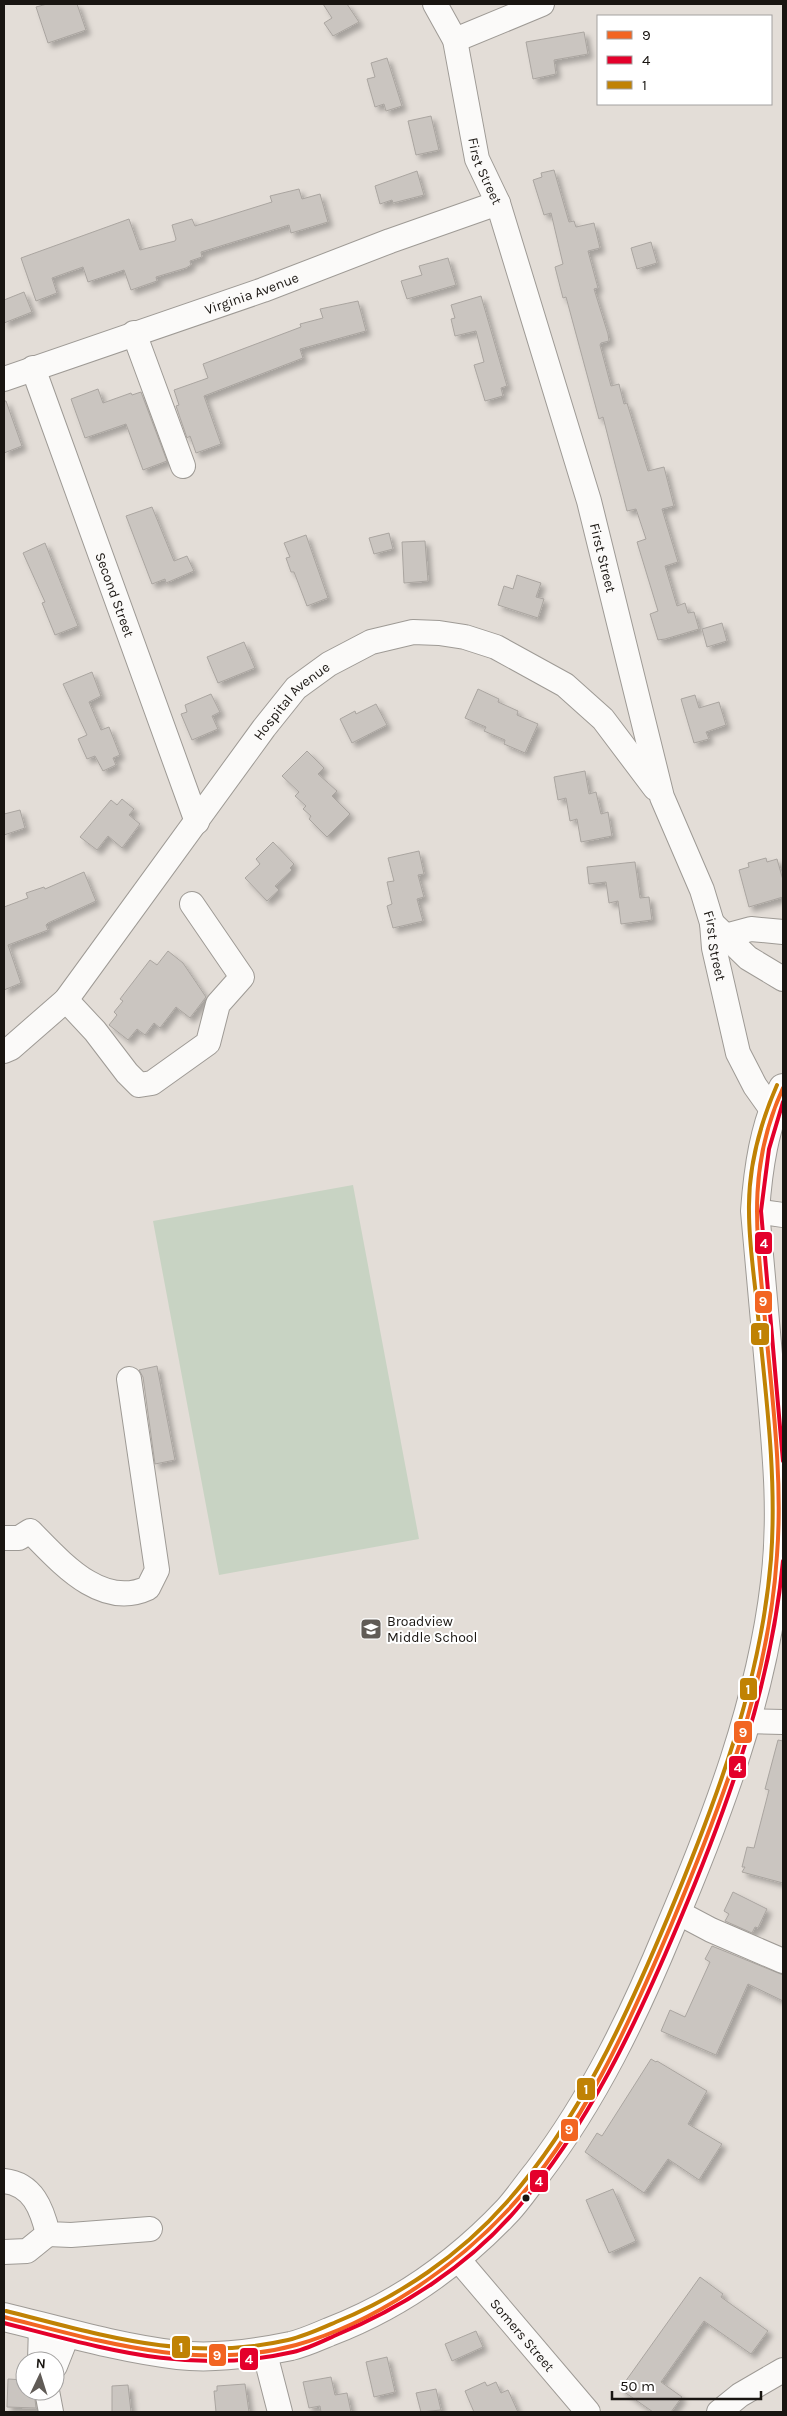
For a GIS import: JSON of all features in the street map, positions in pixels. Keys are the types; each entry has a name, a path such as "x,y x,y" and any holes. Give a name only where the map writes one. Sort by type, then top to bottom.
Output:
{"main road":[{"path":"4,2317 120,2345 182,2355 241,2353 294,2345 361,2320 412,2291 458,2258 510,2208 556,2148 602,2075 642,1994 677,1912 714,1818 745,1721 763,1653 775,1583 782,1498 756,1198 778,1099"}],"street":[{"name":"First Street","path":"434,4 455,40 477,159 498,204 589,501 662,797 718,929 714,948 738,1053 755,1086 778,1099"},
{"path":"455,40 542,4"},
{"name":"Virginia Avenue","path":"4,379 263,290 390,241 498,204"},
{"path":"134,333 183,466"},
{"name":"Second Street","path":"33,368 197,822"},
{"name":"Hospital Avenue","path":"4,1051 11,1048 66,1000 264,728 296,688 329,664 371,642 413,632 465,637 496,647 565,685 604,719 662,797"},
{"path":"66,1000 95,1031 127,1073 139,1085 152,1083 208,1043 218,1004 242,977 192,904"},
{"path":"718,929 751,929 783,932"},
{"path":"718,929 748,958 783,979"},
{"path":"756,1198 783,1214"},
{"path":"4,1538 18,1538 30,1531 67,1569 105,1592 127,1594 148,1588 157,1570 129,1379"},
{"path":"745,1721 783,1722"},
{"path":"677,1912 783,1961"},
{"path":"4,2181 12,2182 26,2189 35,2198 44,2213 48,2234"},
{"path":"4,2252 27,2252 48,2234 71,2235 150,2229"},
{"name":"Somers Street","path":"458,2258 588,2412"},
{"path":"40,2351 41,2326"},
{"path":"61,2351 68,2333"},
{"path":"264,2350 280,2412"},
{"path":"719,2412 740,2395 783,2370"}],"green space":[{"path":"353,1185 419,1539 219,1575 153,1221"}],"building":[{"path":"47,4 77,4 86,30 48,43 36,7"},
{"path":"323,4 347,4 359,22 333,36 324,23 332,18"},
{"path":"584,32 588,54 554,60 556,74 533,79 526,42"},
{"path":"387,58 402,106 386,111 384,104 375,107 367,79 375,77 371,63"},
{"path":"431,116 439,150 416,155 408,121"},
{"path":"554,170 569,222 574,221 576,227 594,223 600,248 588,251 598,288 594,289 608,334 609,341 600,345 611,386 619,384 624,404 627,403 648,471 664,467 674,506 662,509 678,562 665,566 677,606 685,603 688,613 694,612 699,629 665,639 658,640 650,614 658,611 637,542 646,539 636,509 627,511 603,417 599,419 566,297 563,298 555,267 563,264 551,213 544,215 533,180 542,177 541,173"},
{"path":"417,171 424,195 393,203 392,200 380,204 375,186"},
{"path":"299,189 302,199 320,194 328,222 291,233 289,225 201,252 202,257 190,261 191,265 186,268 156,277 157,281 131,290 124,270 88,282 83,267 52,278 57,293 36,301 21,258 129,219 140,250 175,241 172,225 192,219 195,226 272,202 270,196"},
{"path":"651,242 657,263 637,269 631,248"},
{"path":"448,258 456,285 407,299 401,281 422,275 419,266"},
{"path":"24,292 32,312 4,323 4,300"},
{"path":"481,296 507,386 501,388 503,396 485,401 474,365 484,362 476,331 455,336 451,319 455,318 451,305"},
{"path":"358,301 366,331 300,349 303,358 204,396 221,444 196,453 190,436 187,438 176,406 179,405 174,390 208,378 203,364 301,327 300,324 323,318 320,309"},
{"path":"98,389 103,403 131,393 132,395 141,392 167,461 143,470 126,424 85,438 71,399"},
{"path":"4,401 6,401 22,446 4,453"},
{"path":"152,507 174,561 187,556 194,571 166,583 165,579 152,584 126,516"},
{"path":"389,533 393,549 374,554 369,538"},
{"path":"306,535 328,598 307,606 294,572 291,572 286,558 290,557 284,543"},
{"path":"425,541 428,581 404,583 402,542"},
{"path":"45,543 78,626 55,635 42,603 45,602 23,553"},
{"path":"517,575 541,583 536,597 544,599 538,618 498,605 504,586 513,589"},
{"path":"722,623 727,641 707,647 702,629"},
{"path":"244,642 255,668 218,683 207,657"},
{"path":"92,672 101,696 89,702 101,730 109,727 120,755 113,758 116,765 103,771 95,756 87,759 78,739 87,735 63,684"},
{"path":"478,689 499,699 498,702 518,711 517,715 538,724 525,753 504,744 505,740 484,731 486,727 465,718"},
{"path":"211,694 220,712 212,716 218,729 192,740 181,714 187,712 185,705"},
{"path":"695,695 699,708 719,702 726,725 706,732 709,739 694,743 681,699"},
{"path":"376,704 387,725 352,743 340,719 355,711 356,714"},
{"path":"307,751 324,768 318,774 337,791 332,796 350,814 327,837 309,819 311,816 303,809 306,806 295,796 299,792 282,776"},
{"path":"585,771 589,794 596,792 601,814 608,812 612,836 581,842 577,819 570,821 566,798 558,800 554,777"},
{"path":"122,799 134,809 129,815 140,824 122,848 108,836 97,850 80,837 111,800 117,805"},
{"path":"20,810 25,828 4,835 4,814"},
{"path":"273,842 294,864 290,868 292,870 275,886 279,890 267,901 245,878 260,864 256,859"},
{"path":"419,851 424,874 418,875 424,897 417,899 423,921 393,928 387,906 392,904 387,882 394,881 388,858"},
{"path":"766,858 767,862 777,859 783,880 783,897 749,907 739,870 749,867 748,863"},
{"path":"635,862 640,898 649,897 652,920 621,924 618,901 609,903 606,882 589,884 587,867"},
{"path":"84,872 96,901 48,923 46,925 48,930 8,945 21,983 4,990 4,907 28,898 26,893 44,887 45,889"},
{"path":"168,951 183,963 206,997 190,1018 176,1007 160,1028 154,1023 145,1035 137,1029 128,1040 109,1025 117,1015 114,1012 123,1001 120,999 150,960 157,965"},
{"path":"157,1366 175,1460 155,1464 143,1377 139,1370"},
{"path":"778,1740 783,1741 783,1883 742,1872 745,1867 742,1867 747,1847 754,1848 769,1790 765,1789"},
{"path":"733,1892 767,1909 758,1928 755,1927 752,1933 725,1921 729,1914 724,1911"},
{"path":"712,1946 783,1975 783,2001 748,1984 716,2055 661,2031 670,2010 685,2017 710,1962 705,1959"},
{"path":"651,2059 707,2091 688,2124 722,2144 699,2180 668,2159 644,2193 585,2152 597,2133 602,2136"},
{"path":"613,2189 636,2241 609,2253 586,2200"},
{"path":"700,2277 723,2294 721,2297 768,2331 751,2354 704,2321 661,2382 682,2397 671,2412 653,2412 620,2389"},
{"path":"476,2331 483,2347 452,2361 445,2344"},
{"path":"387,2357 395,2392 374,2397 366,2362"},
{"path":"331,2377 335,2395 347,2393 351,2412 321,2412 320,2406 309,2408 303,2382"},
{"path":"8,2379 15,2379 15,2401 35,2401 36,2408 7,2407"},
{"path":"485,2382 487,2386 496,2382 501,2393 508,2390 518,2412 474,2412 465,2391"},
{"path":"245,2384 249,2412 216,2412 214,2391 217,2391 217,2386"},
{"path":"128,2385 131,2412 112,2412 112,2386"},
{"path":"436,2389 441,2410 421,2412 416,2393"}],"transit line":[{"name":"1","path":"6,2311 111,2337 180,2347 215,2349 288,2340 360,2312 406,2287 449,2257 506,2203 556,2138 599,2067 618,2030 686,1874 734,1741 757,1651 766,1605 771,1559 773,1498 767,1407 750,1238 749,1196 753,1163 760,1131 777,1085"},
{"name":"9","path":"4,2317 112,2344 185,2354 259,2353 296,2345 354,2323 383,2308 437,2273 463,2253 508,2210 535,2179 559,2146 602,2074 639,1998 672,1923 725,1789 753,1697 764,1650 772,1603 777,1555 779,1496 776,1438 759,1259 757,1202 763,1146 771,1118 783,1088"},
{"name":"4","path":"783,1102 769,1149 761,1211 783,1461"},
{"name":"4","path":"4,2323 112,2349 182,2360 255,2359 293,2352 359,2325 409,2299 455,2267 497,2230 516,2210 542,2177 588,2108 628,2036 679,1922 730,1790 758,1700 769,1654 783,1561"}],"place":[{"name":"Broadview Middle School","path":"371,1629"}]}
